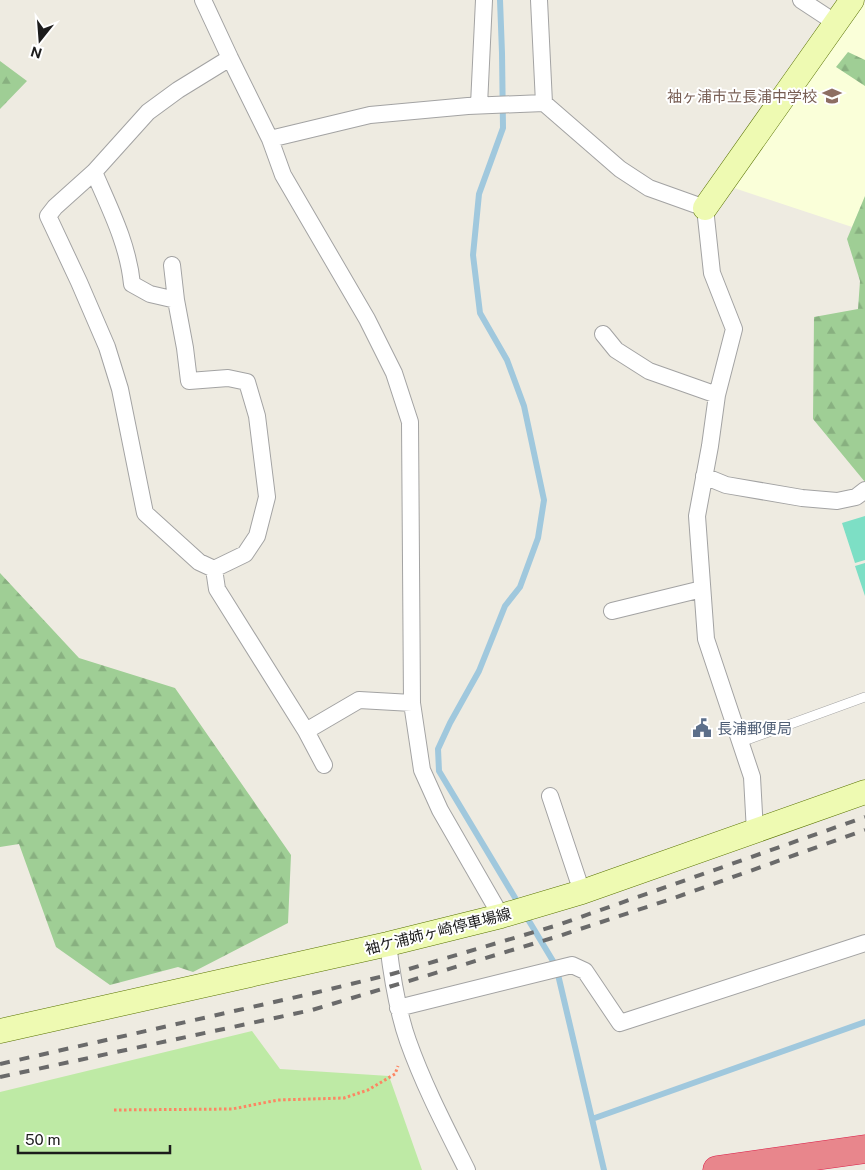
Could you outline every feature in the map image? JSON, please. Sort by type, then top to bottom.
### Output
[{"type":"highway","points":[[717,1170],[865,1149]]},
{"type":"main road","points":[[705,208],[852,0]]},
{"type":"main road","name":"袖ケ浦姉ヶ崎停車場線","points":[[0,1031],[388,944],[501,916],[582,892],[865,792]]},
{"type":"street","points":[[203,0],[270,139],[283,175],[367,319],[394,374],[410,422],[412,703],[422,770],[440,810],[501,916]]},
{"type":"street","points":[[479,105],[484,0]]},
{"type":"street","points":[[539,0],[544,103]]},
{"type":"street","points":[[801,0],[836,23]]},
{"type":"street","points":[[214,569],[199,562],[145,513],[120,388],[107,347],[48,216],[55,207],[94,172],[148,112],[178,90],[230,58]]},
{"type":"street","points":[[270,139],[370,115],[479,105],[544,103],[627,174],[649,188],[705,208],[712,273],[734,329],[717,395],[697,516],[706,639],[752,777],[755,832]]},
{"type":"street","points":[[94,172],[118,225],[130,266],[132,284],[150,294],[176,300]]},
{"type":"street","points":[[172,265],[189,381],[228,378],[247,382],[257,416],[268,497],[257,536],[245,554],[214,569]]},
{"type":"street","points":[[603,334],[616,350],[649,371],[717,395]]},
{"type":"street","points":[[704,476],[726,485],[836,502],[856,497],[865,490]]},
{"type":"street","points":[[214,569],[217,590],[306,731],[324,765]]},
{"type":"street","points":[[612,611],[702,589]]},
{"type":"street","points":[[306,731],[360,700],[412,703]]},
{"type":"street","points":[[550,796],[582,892]]},
{"type":"street","points":[[398,1008],[572,965],[585,971],[620,1023],[865,943]]},
{"type":"street","points":[[388,944],[398,1008],[408,1040],[425,1085],[467,1170]]},
{"type":"lane","points":[[741,742],[865,697]]},
{"type":"path","points":[[114,1110],[232,1109],[278,1100],[344,1098],[368,1090],[395,1074],[408,1040]]},
{"type":"shaded area","name":"袖ヶ浦市立長浦中学校","points":[[865,3],[865,197],[852,227],[734,188]]},
{"type":"green space","points":[[848,52],[865,60],[865,86],[836,67]]},
{"type":"green space","points":[[0,61],[27,81],[0,109]]},
{"type":"green space","points":[[865,196],[865,482],[813,419],[814,317],[858,309],[860,281],[847,239]]},
{"type":"green space","points":[[865,516],[865,560],[855,563],[842,523]]},
{"type":"green space","points":[[865,563],[865,596],[855,566]]},
{"type":"green space","points":[[0,573],[79,658],[175,688],[291,855],[288,923],[193,972],[178,967],[110,985],[56,947],[19,844],[0,847]]},
{"type":"green space","points":[[252,1031],[280,1069],[389,1076],[422,1170],[0,1170],[0,1092]]},
{"type":"waterway","points":[[500,0],[503,128],[479,194],[473,255],[480,313],[507,360],[524,406],[544,500],[538,538],[520,587],[505,606],[479,671],[438,749],[439,771],[556,966],[604,1170]]},
{"type":"waterway","points":[[592,1119],[865,1022]]},
{"type":"railway","points":[[0,1064],[392,974],[558,925],[865,817]]},
{"type":"railway","points":[[0,1077],[312,1010],[559,936],[674,898],[865,830]]},
{"type":"place","name":"袖ヶ浦市立長浦中学校","points":[[832,96]]},
{"type":"place","name":"長浦郵便局","points":[[702,728]]}]
